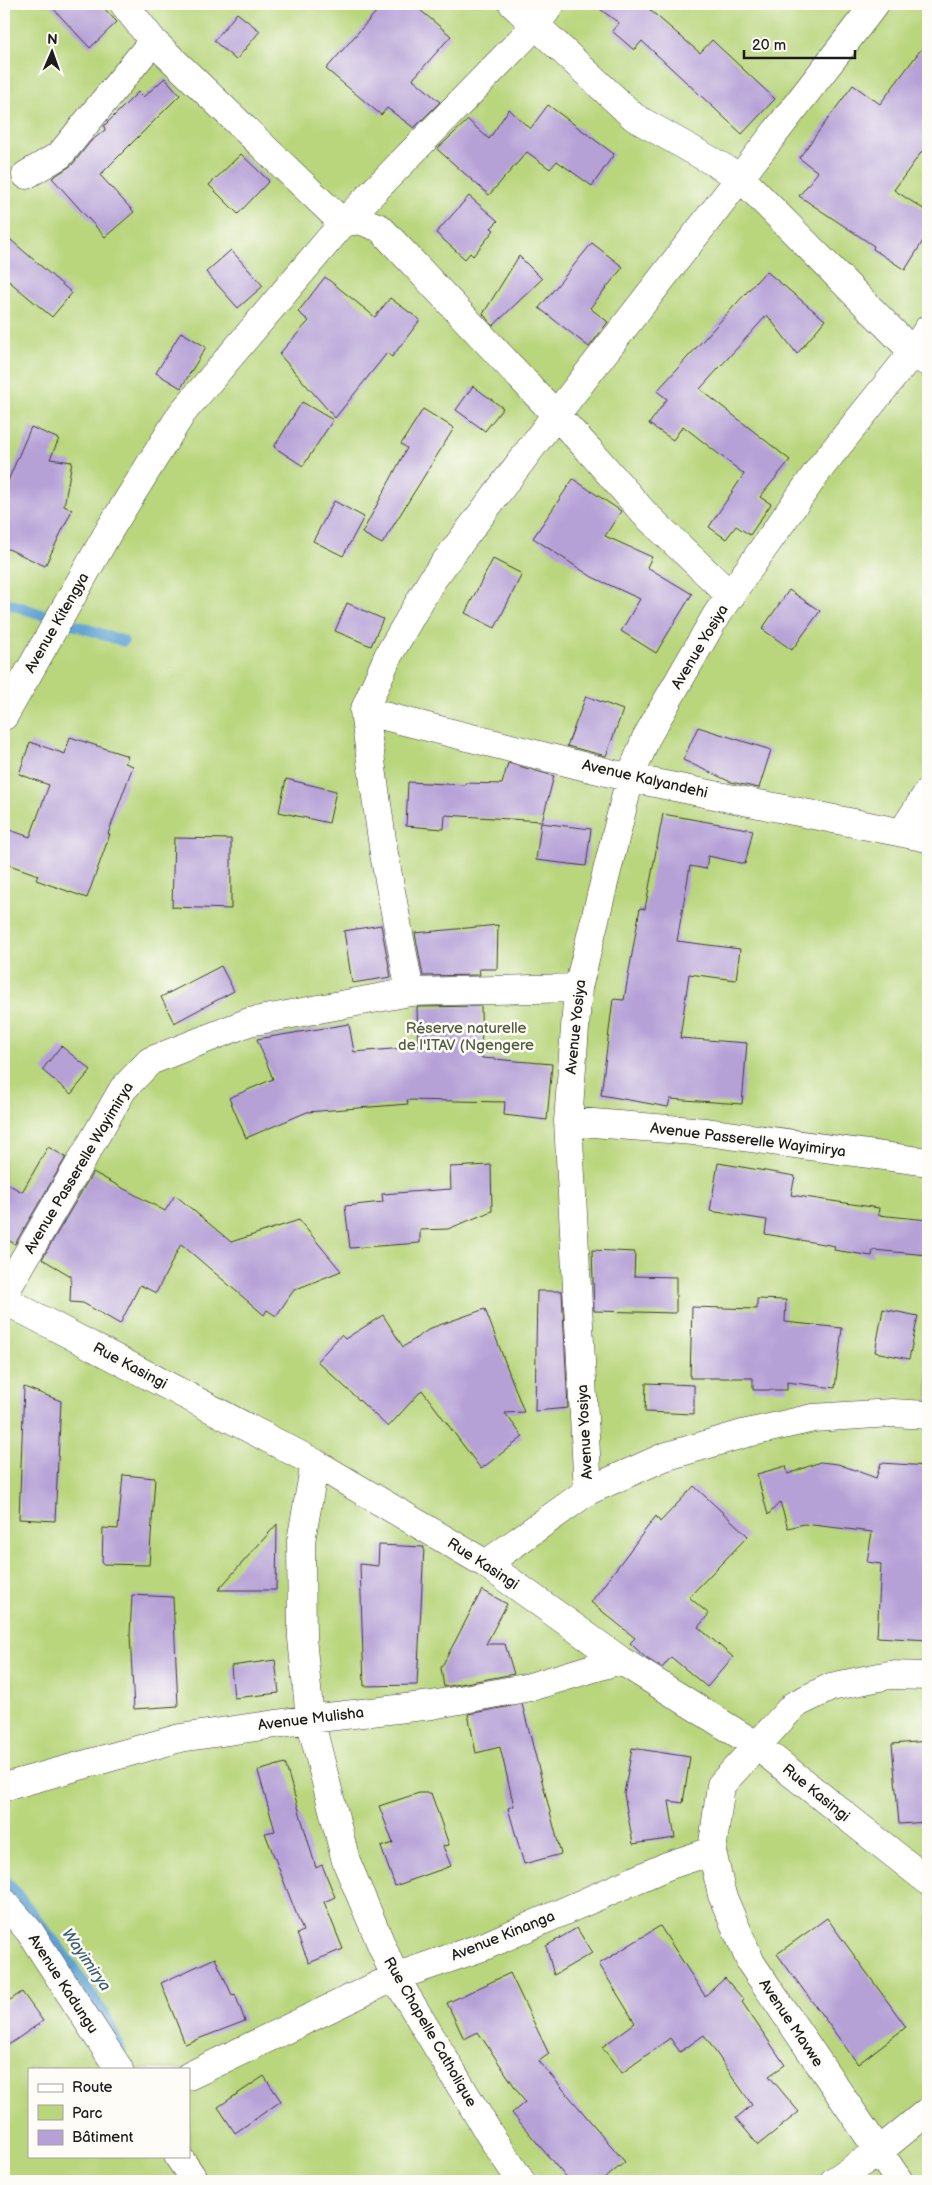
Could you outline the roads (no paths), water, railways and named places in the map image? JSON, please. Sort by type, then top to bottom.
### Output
[{"type":"street","points":[[124,4],[154,41],[343,223],[359,220],[380,228],[589,450],[644,513],[731,596]]},
{"type":"street","points":[[513,4],[544,14],[634,117],[740,177],[921,357]]},
{"type":"street","points":[[410,992],[384,854],[364,711],[388,656],[432,580],[555,416],[875,4]]},
{"type":"street","name":"Avenue Kitengya","points":[[4,716],[110,529],[182,413],[343,223],[544,14]]},
{"type":"street","points":[[26,175],[60,155],[154,41]]},
{"type":"street","name":"Avenue Yosiya","points":[[588,1491],[568,1121],[578,988],[630,778],[646,738],[717,614],[820,468],[921,357],[928,329]]},
{"type":"street","name":"Avenue Kalyandehi","points":[[364,711],[630,778],[916,834]]},
{"type":"street","points":[[916,834],[928,792]]},
{"type":"street","name":"Avenue Passerelle Wayimirya","points":[[4,1294],[123,1089],[150,1061],[249,1022],[410,992],[578,988]]},
{"type":"street","name":"Avenue Passerelle Wayimirya","points":[[568,1121],[706,1132],[928,1162]]},
{"type":"street","name":"Rue Kasingi","points":[[4,1300],[316,1463],[486,1564],[620,1660],[756,1745],[928,1881]]},
{"type":"street","points":[[486,1564],[588,1491],[664,1457],[743,1434],[813,1418],[892,1413],[928,1415]]},
{"type":"street","name":"Rue Chapelle Catholique","points":[[316,1463],[301,1541],[302,1638],[310,1718],[346,1861],[395,1977],[490,2135],[521,2181]]},
{"type":"street","name":"Avenue Mulisha","points":[[4,1788],[180,1738],[310,1718],[432,1705],[530,1687],[620,1660]]},
{"type":"street","points":[[712,1851],[721,1785],[794,1704],[831,1687],[889,1675],[928,1676]]},
{"type":"street","name":"Avenue Kinanga","points":[[190,2076],[395,1977],[485,1946],[667,1866],[712,1851]]},
{"type":"street","name":"Avenue Mavwe","points":[[712,1851],[722,1895],[750,1963],[899,2181]]},
{"type":"street","name":"Avenue Kadungu","points":[[4,1902],[30,1932],[118,2068]]},
{"type":"street","points":[[834,2181],[878,2152],[928,2111]]},
{"type":"street","points":[[179,2158],[195,2181]]},
{"type":"waterway","points":[[4,602],[123,641]]},
{"type":"waterway","name":"Wayimirya","points":[[4,1878],[61,1950],[105,2015],[121,2051]]},
{"type":"park label","name":"Réserve naturelle de l'ITAV (Ngengere","points":[[466,1036]]}]
